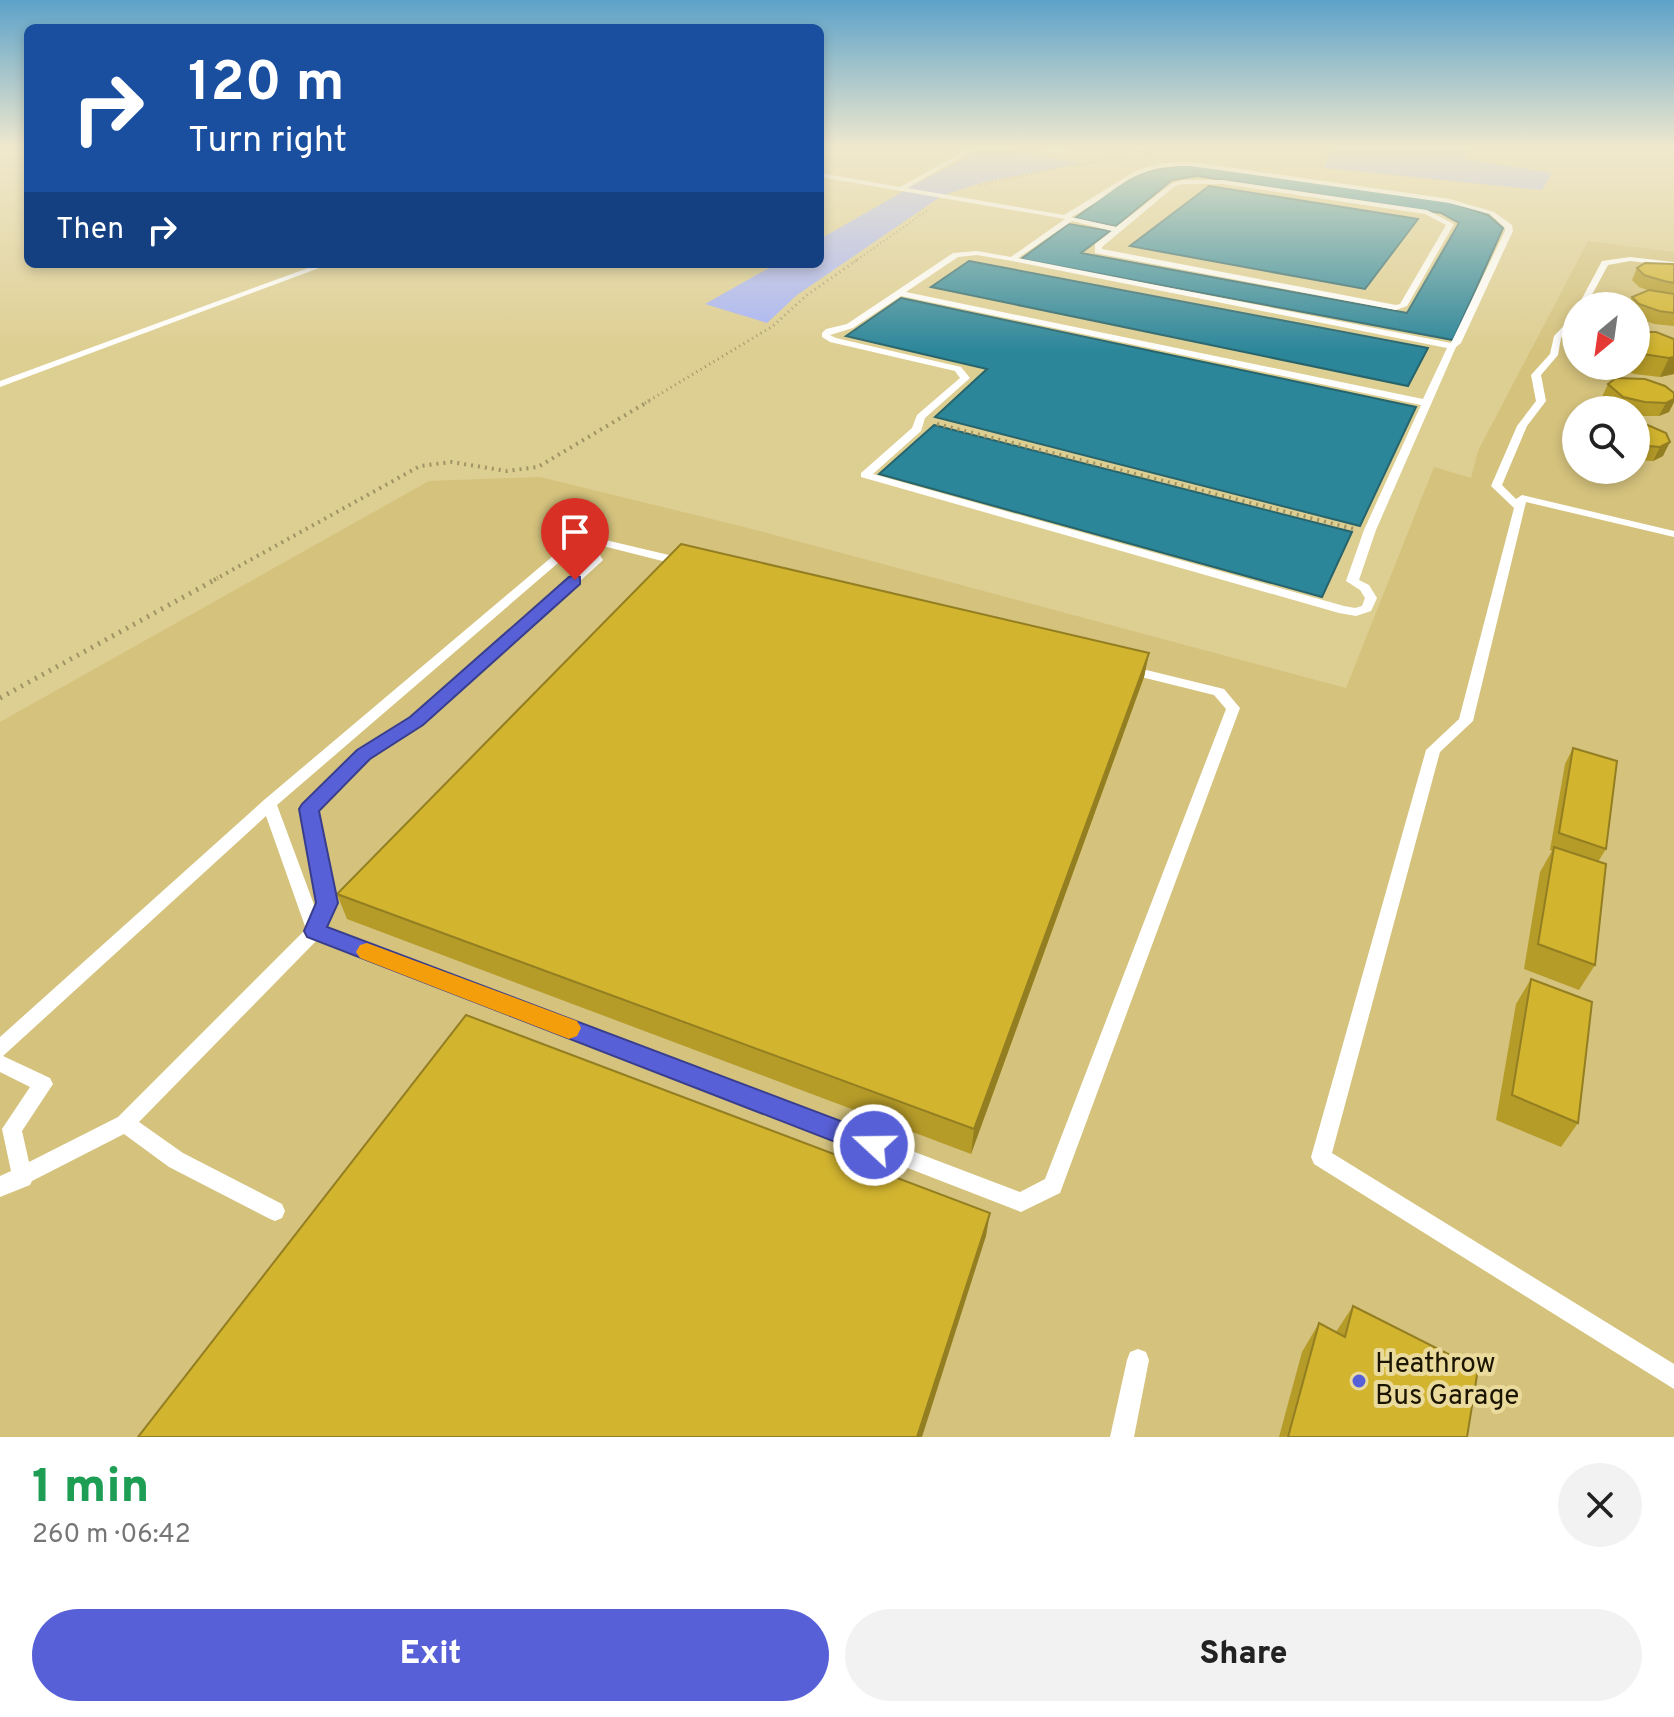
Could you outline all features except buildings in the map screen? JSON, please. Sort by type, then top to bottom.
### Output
[{"type":"lane","points":[[1019,222],[1027,216]]},
{"type":"lane","points":[[1052,216],[1118,230]]},
{"type":"lane","points":[[1012,259],[1071,216]]},
{"type":"lane","points":[[1135,216],[1098,246],[1098,251],[1105,255],[1396,308],[1403,306],[1450,224],[1435,216]]},
{"type":"lane","points":[[1452,346],[977,253],[956,255],[850,326],[829,331],[825,335],[833,340],[958,369],[964,373],[965,378],[920,417],[917,429],[865,475],[1356,612],[1367,608],[1371,598],[1365,588],[1352,581],[1369,533],[1452,346],[1457,343],[1509,231],[1507,223],[1495,216]]},
{"type":"lane","points":[[1589,292],[1605,263],[1630,259],[1674,264]]},
{"type":"lane","points":[[0,384],[315,268]]},
{"type":"lane","points":[[900,293],[1427,403]]},
{"type":"lane","points":[[1520,508],[1496,486],[1522,426],[1541,401],[1536,375],[1554,355],[1557,338],[1562,333]]},
{"type":"lane","points":[[1674,534],[1522,498],[1466,721],[1433,750],[1321,1157],[1674,1377]]},
{"type":"lane","points":[[581,550],[597,541],[704,567]]},
{"type":"lane","points":[[0,1049],[269,804],[570,547],[594,554],[597,560],[417,721],[364,755],[309,809],[327,903],[315,931],[125,1123],[23,1178],[0,1187]]},
{"type":"lane","points":[[269,804],[315,931],[1021,1202],[1053,1186],[1233,708],[1219,692],[1113,666]]},
{"type":"lane","points":[[0,1063],[43,1084],[12,1129],[23,1178]]},
{"type":"lane","points":[[125,1123],[176,1160],[275,1211]]},
{"type":"lane","points":[[1122,1437],[1138,1360]]},
{"type":"path","points":[[0,698],[420,466],[451,462],[507,471],[538,467],[773,326],[807,295],[919,216]]},
{"type":"path","points":[[920,420],[1369,533]]},
{"type":"shaded area","points":[[860,216],[912,216],[797,295],[767,323],[705,304],[769,268],[824,268],[824,237]]},
{"type":"shaded area","points":[[1078,216],[1128,216],[1116,226],[1075,218]]},
{"type":"shaded area","points":[[1169,216],[1399,216],[1418,219],[1365,289],[1130,246]]},
{"type":"shaded area","points":[[1447,216],[1489,216],[1503,228],[1453,340],[1021,259],[1069,224],[1110,231],[1081,253],[1407,313],[1459,223]]},
{"type":"shaded area","points":[[1588,241],[1674,252],[1674,1437],[0,1437],[0,722],[429,481],[540,477],[748,528],[1346,688],[1434,467],[1471,478],[1478,451]]},
{"type":"shaded area","points":[[969,261],[1428,348],[1408,386],[931,287]]},
{"type":"shaded area","points":[[901,298],[1416,407],[1360,526],[935,417],[987,369],[846,336]]},
{"type":"shaded area","points":[[934,425],[1352,532],[1322,597],[879,474]]},
{"type":"slow traffic","points":[[367,952],[569,1028]]},
{"type":"place","name":"Heathrow Bus Garage","points":[[1359,1381]]},
{"type":"route","points":[[575,580],[417,721],[364,755],[309,809],[327,903],[315,931],[874,1145]]}]
